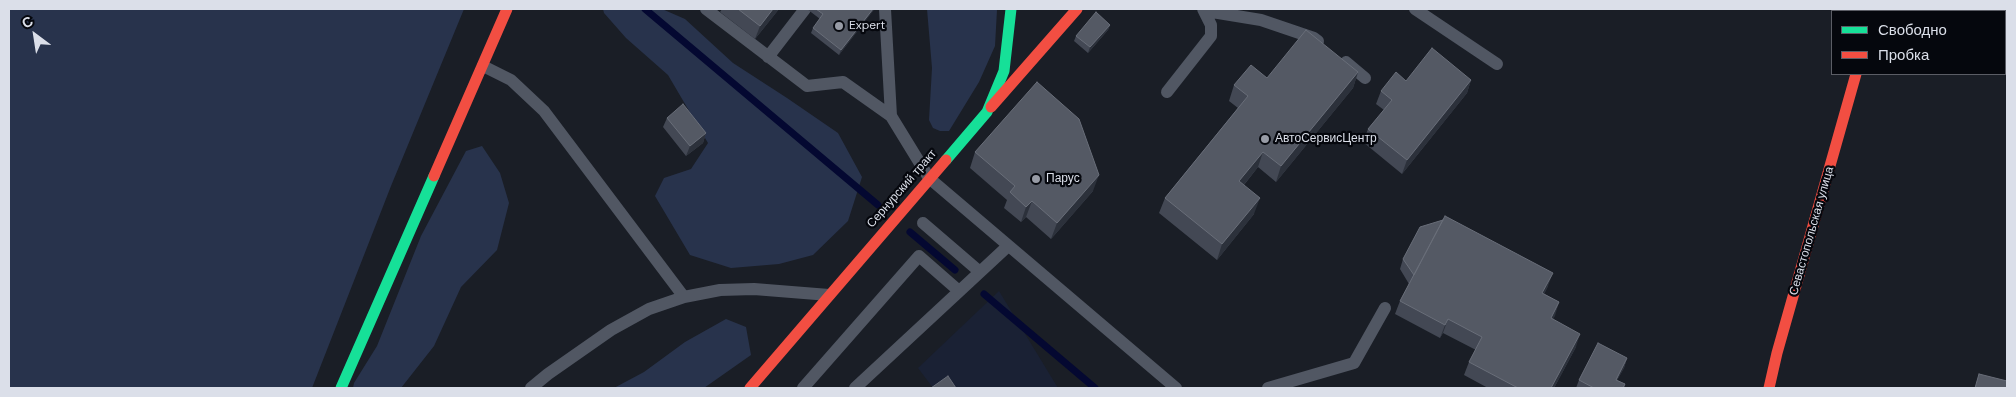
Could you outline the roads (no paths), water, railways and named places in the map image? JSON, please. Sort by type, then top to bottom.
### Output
[{"type":"main road","points":[[341,388],[507,9]]},
{"type":"main road","points":[[987,112],[1004,70],[1011,9]]},
{"type":"main road","name":"Сернурский тракт","points":[[750,388],[929,178],[1077,9]]},
{"type":"main road","name":"Севастопольская улица","points":[[1769,388],[1777,353],[1856,75]]},
{"type":"lane","points":[[706,9],[808,86],[843,82],[892,116],[929,178],[1176,388]]},
{"type":"lane","points":[[768,57],[805,9]]},
{"type":"lane","points":[[885,9],[892,116]]},
{"type":"lane","points":[[1415,9],[1497,64]]},
{"type":"lane","points":[[1204,10],[1261,20],[1314,38],[1366,78]]},
{"type":"lane","points":[[1167,92],[1211,36],[1211,24],[1204,10]]},
{"type":"lane","points":[[483,66],[512,80],[544,111],[684,297]]},
{"type":"lane","points":[[923,223],[980,272]]},
{"type":"lane","points":[[855,388],[1008,246]]},
{"type":"lane","points":[[803,388],[919,256],[959,291]]},
{"type":"lane","points":[[531,388],[611,330],[649,309],[684,297],[720,290],[754,289],[830,295]]},
{"type":"lane","points":[[1268,388],[1354,363],[1385,308]]},
{"type":"waterway","points":[[645,9],[878,205]]},
{"type":"waterway","points":[[910,232],[955,270]]},
{"type":"waterway","points":[[984,294],[1095,388]]},
{"type":"place","name":"Expert","points":[[839,26]]},
{"type":"place","name":"АвтоСервисЦентр","points":[[1265,139]]},
{"type":"place","name":"Парус","points":[[1036,179]]}]
